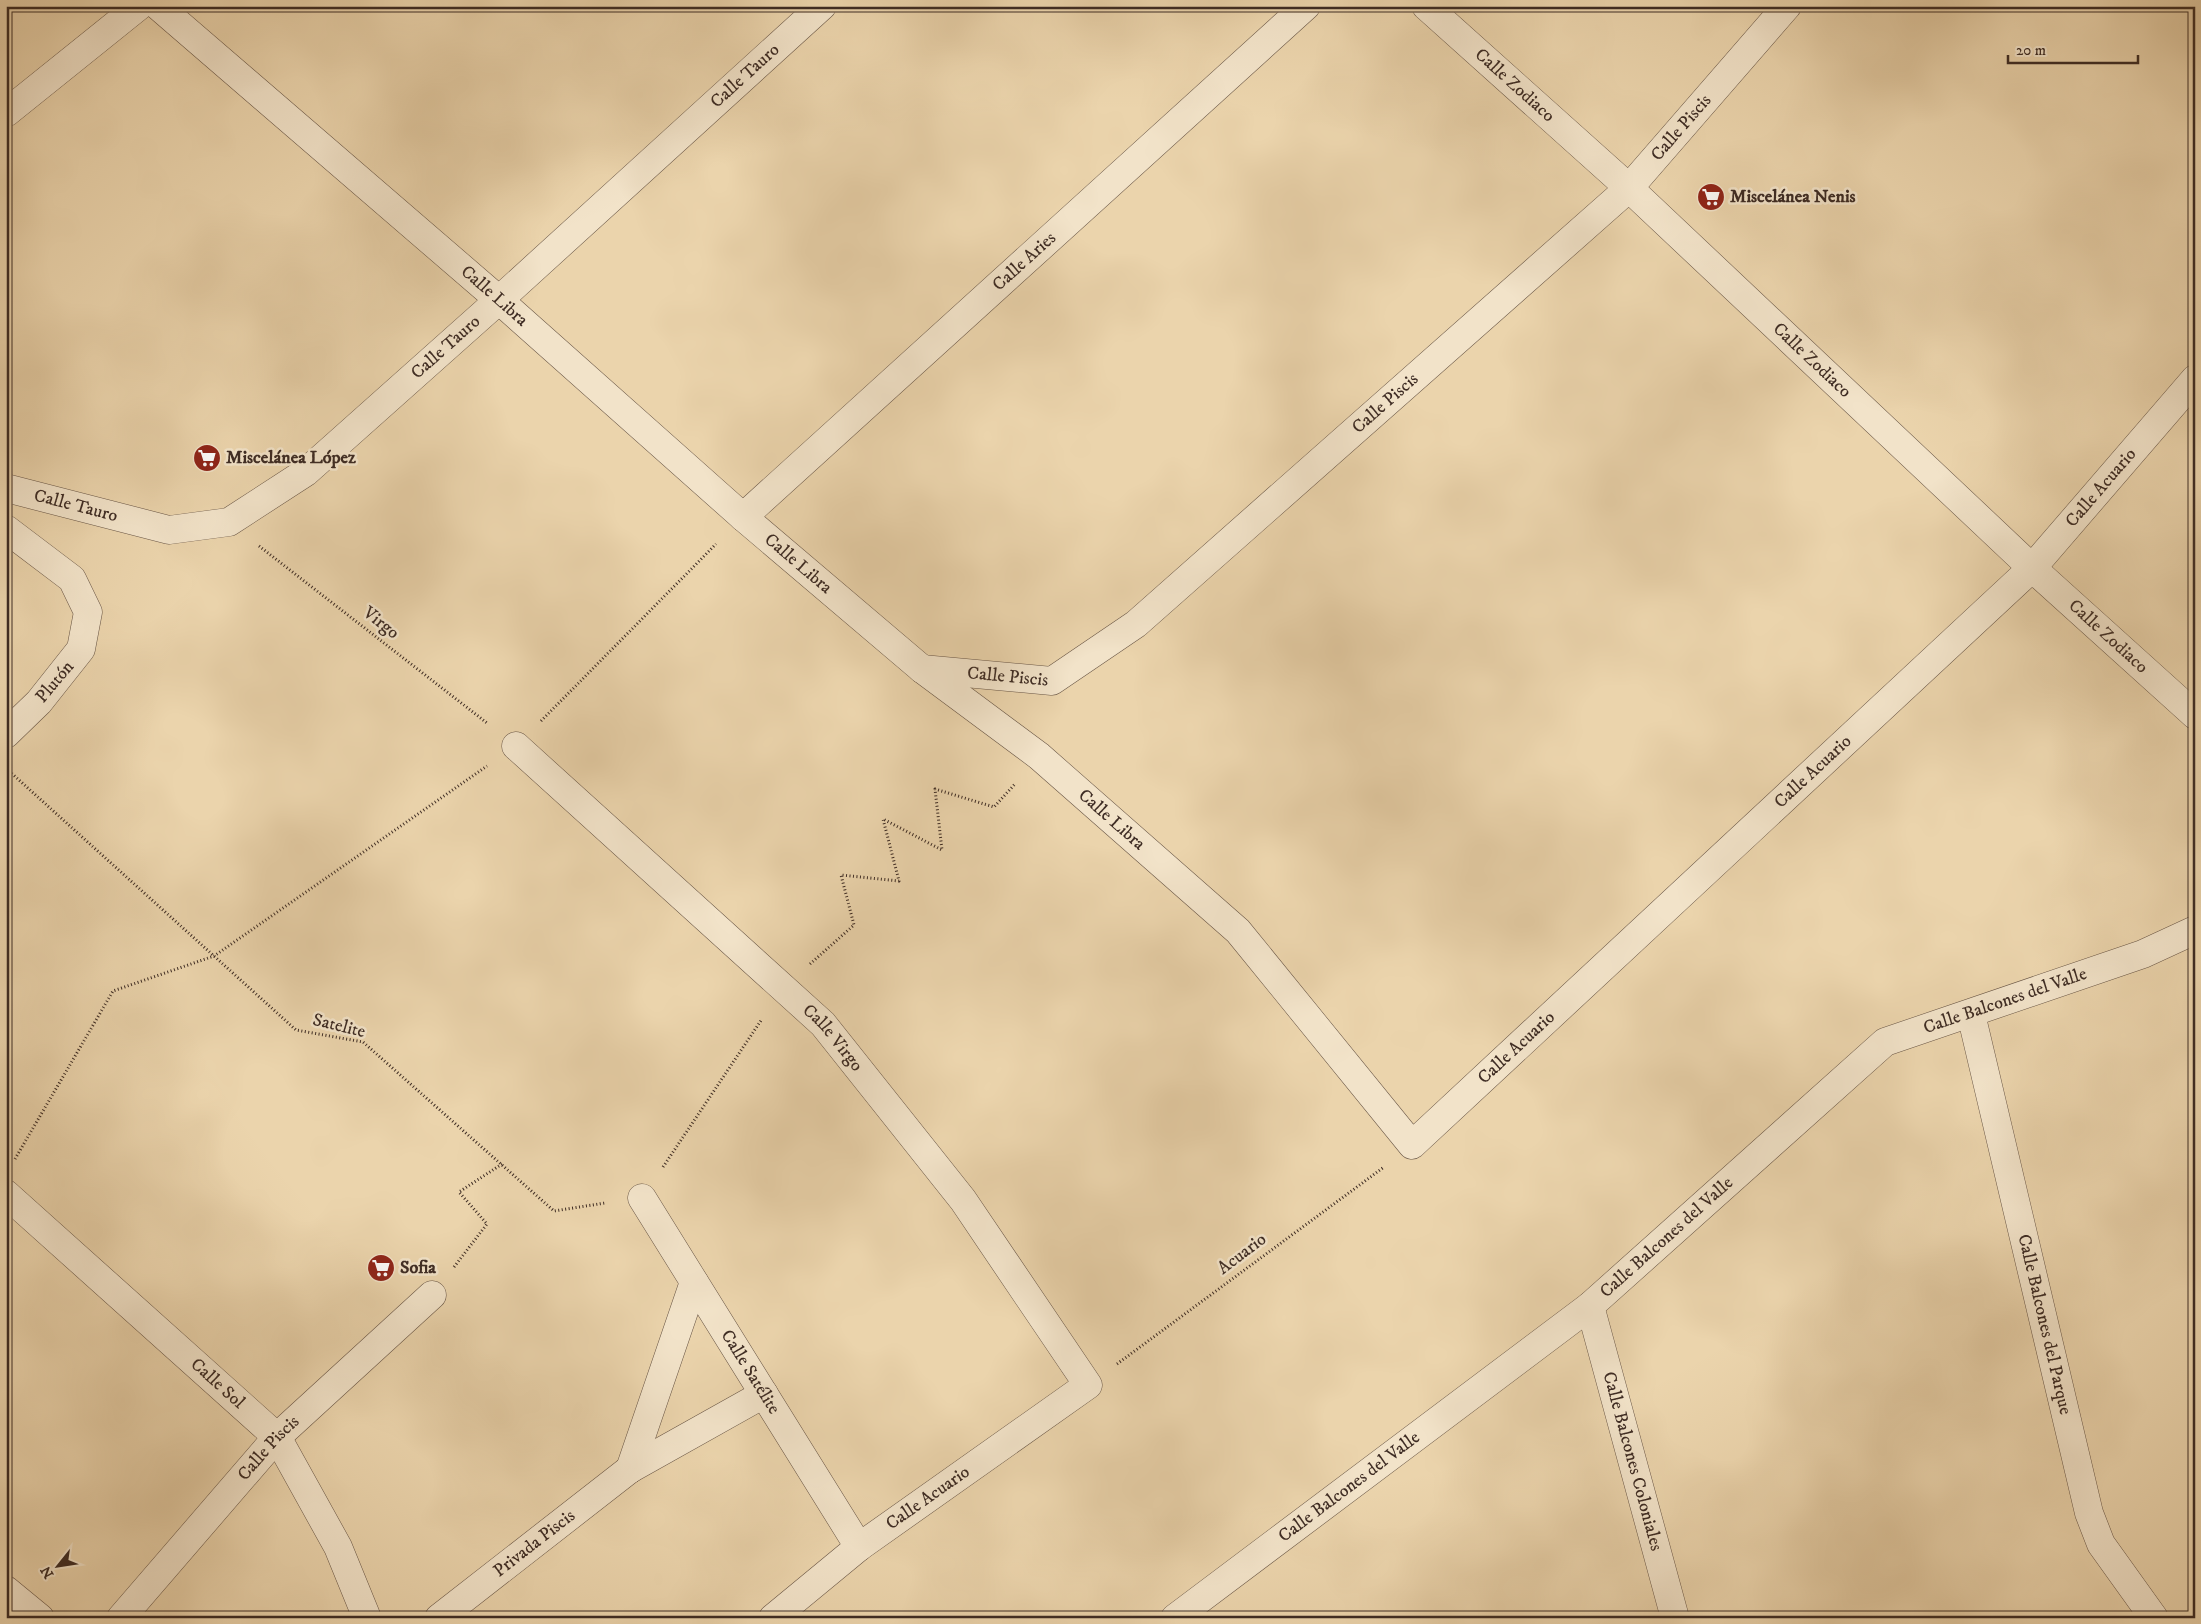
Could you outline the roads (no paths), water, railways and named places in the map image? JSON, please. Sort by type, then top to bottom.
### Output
[{"type":"street","points":[[6,113],[139,6]]},
{"type":"street","name":"Calle Libra","points":[[158,6],[498,300],[743,517],[922,669],[1039,756],[1238,931],[1412,1145]]},
{"type":"street","name":"Calle Tauro","points":[[6,488],[169,530],[229,522],[306,472],[822,6]]},
{"type":"street","name":"Calle Aries","points":[[743,517],[1306,6]]},
{"type":"street","name":"Calle Zodiaco","points":[[1426,6],[1629,188],[2032,568],[2195,715]]},
{"type":"street","name":"Calle Piscis","points":[[922,669],[1052,682],[1129,630],[1629,188],[1787,6]]},
{"type":"street","name":"Calle Acuario","points":[[1412,1145],[2032,568],[2195,379]]},
{"type":"street","name":"Plutón","points":[[6,529],[72,579],[88,612],[81,649],[39,702],[6,734]]},
{"type":"street","name":"Calle Virgo","points":[[516,746],[823,1024],[963,1200],[1088,1386]]},
{"type":"street","name":"Calle Balcones del Valle","points":[[1175,1618],[1590,1306],[1885,1042],[1921,1028],[1971,1014],[2143,954],[2195,930]]},
{"type":"street","name":"Calle Balcones del Parque","points":[[1971,1014],[2089,1513],[2100,1544],[2154,1618]]},
{"type":"street","name":"Calle Sol","points":[[6,1194],[277,1437],[338,1547],[366,1618]]},
{"type":"street","name":"Calle Satélite","points":[[642,1198],[859,1547]]},
{"type":"street","points":[[630,1468],[694,1282]]},
{"type":"street","name":"Calle Piscis","points":[[121,1618],[277,1437],[432,1295]]},
{"type":"street","name":"Calle Balcones Coloniales","points":[[1590,1306],[1675,1618]]},
{"type":"street","name":"Calle Acuario","points":[[773,1618],[859,1547],[1088,1386]]},
{"type":"street","name":"Privada Piscis","points":[[440,1618],[630,1468],[764,1394]]},
{"type":"street","points":[[6,1590],[40,1618]]},
{"type":"place","name":"Miscelánea Nenis","points":[[1711,197]]},
{"type":"place","name":"Miscelánea López","points":[[207,458]]},
{"type":"place","name":"Sofia","points":[[381,1268]]}]
